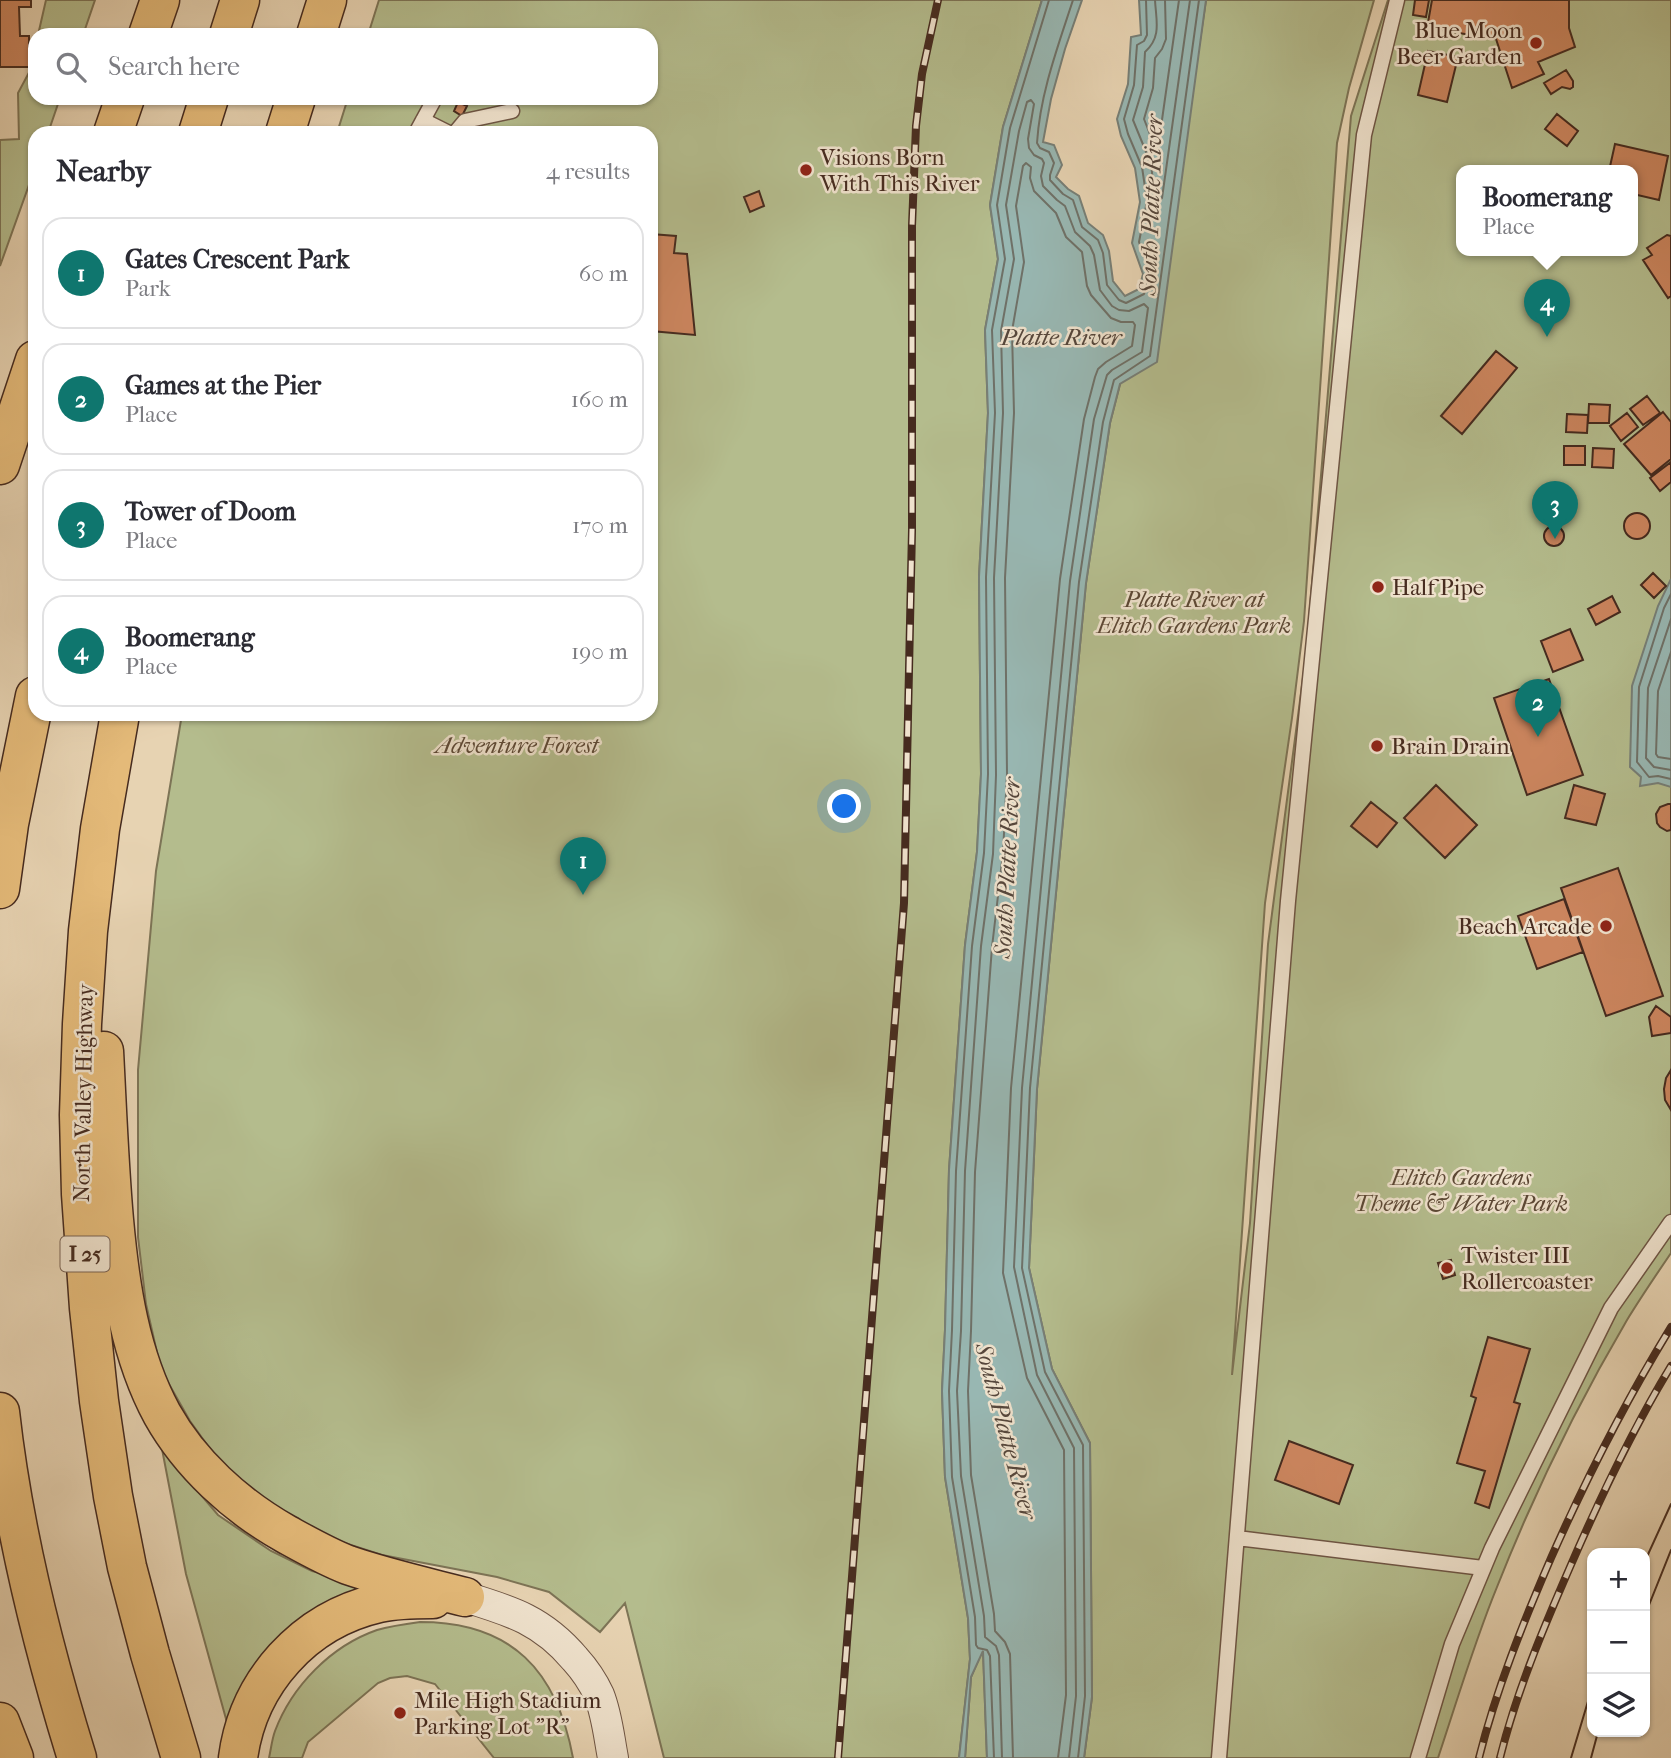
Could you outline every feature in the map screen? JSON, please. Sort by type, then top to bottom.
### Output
[{"type":"highway","points":[[150,28],[160,0]]},
{"type":"highway","points":[[231,28],[240,0]]},
{"type":"highway","points":[[318,28],[327,0]]},
{"type":"highway","points":[[115,126],[123,105]]},
{"type":"highway","points":[[200,126],[207,105]]},
{"type":"highway","points":[[287,126],[294,105]]},
{"type":"highway","points":[[0,464],[28,381]]},
{"type":"highway","points":[[0,889],[9,824],[30,721]]},
{"type":"highway","points":[[117,727],[107,812],[102,895],[102,1018],[117,1251],[133,1340],[146,1378],[163,1414],[190,1454],[237,1502],[268,1524],[346,1564],[465,1597]]},
{"type":"highway","name":"North Valley Highway","points":[[117,727],[100,829],[88,931],[79,1115],[80,1194],[99,1401],[113,1496],[127,1567],[181,1758]]},
{"type":"highway","points":[[0,1412],[32,1594],[51,1675],[77,1758]]},
{"type":"highway","points":[[238,1758],[248,1716],[265,1683],[286,1656],[306,1637],[353,1611],[380,1603],[465,1597]]},
{"type":"highway","points":[[0,1721],[14,1758]]},
{"type":"street","points":[[465,1597],[504,1609],[534,1623],[561,1643],[583,1668],[598,1694],[613,1758]]},
{"type":"lane","points":[[1219,1758],[1288,901],[1364,135],[1397,0]]},
{"type":"lane","points":[[421,126],[431,105]]},
{"type":"lane","points":[[461,126],[465,121],[512,111]]},
{"type":"lane","points":[[1418,1758],[1452,1644],[1496,1539],[1611,1308],[1671,1222]]},
{"type":"lane","points":[[1237,1538],[1483,1568]]},
{"type":"green space","points":[[46,0],[95,0],[85,28],[40,28]]},
{"type":"green space","name":"Adventure Forest","points":[[379,0],[1042,0],[1003,127],[990,205],[998,259],[985,330],[988,413],[979,577],[981,774],[977,852],[965,945],[949,1170],[942,1391],[945,1477],[968,1618],[970,1659],[959,1758],[664,1758],[625,1603],[600,1632],[549,1592],[497,1577],[382,1555],[323,1536],[253,1493],[218,1460],[190,1421],[161,1370],[146,1304],[138,1237],[138,1070],[156,871],[181,721],[658,721],[658,126],[339,126],[346,105],[658,105],[658,28],[370,28]]},
{"type":"green space","name":"Elitch Gardens Theme & Water Park","points":[[1206,0],[1374,0],[1349,88],[1337,143],[1304,621],[1265,903],[1232,1375],[1250,1223],[1268,944],[1306,655],[1351,116],[1388,0],[1671,0],[1671,1253],[1632,1311],[1609,1352],[1541,1485],[1489,1608],[1438,1758],[1084,1758],[1092,1697],[1090,1443],[1052,1369],[1029,1268],[1037,1089],[1086,583],[1110,423],[1188,121]]},
{"type":"green space","points":[[28,74],[28,105],[58,105],[50,126],[28,126],[28,188],[0,266],[0,140],[19,139],[18,93]]},
{"type":"green space","points":[[162,1449],[218,1515],[271,1551],[312,1571],[351,1581],[403,1588],[350,1600],[231,1737],[186,1574]]},
{"type":"green space","points":[[420,1622],[452,1624],[480,1631],[505,1642],[525,1657],[542,1677],[555,1700],[566,1727],[573,1758],[494,1758],[435,1684],[407,1676],[378,1683],[308,1742],[302,1758],[269,1758],[282,1714],[303,1683],[329,1657],[360,1637],[377,1630]]},
{"type":"green space","points":[[983,1649],[987,1758],[965,1758],[971,1677]]},
{"type":"water","name":"Platte River","points":[[1042,0],[1082,0],[1051,99],[1043,142],[1054,145],[1062,165],[1056,177],[1079,196],[1088,223],[1103,235],[1109,251],[1113,281],[1125,296],[1139,289],[1143,274],[1132,243],[1140,202],[1135,168],[1121,136],[1117,119],[1128,84],[1131,37],[1141,35],[1139,0],[1206,0],[1157,362],[1120,384],[1110,423],[1086,583],[1037,1089],[1029,1268],[1052,1369],[1090,1443],[1092,1697],[1084,1758],[987,1758],[983,1651],[971,1677],[965,1758],[959,1758],[970,1659],[968,1618],[945,1477],[942,1391],[949,1170],[965,945],[977,852],[981,774],[979,577],[988,413],[985,330],[998,259],[990,205],[1003,127]]},
{"type":"water","points":[[1671,579],[1671,787],[1658,783],[1640,786],[1641,777],[1630,767],[1632,686],[1658,606]]},
{"type":"building","points":[[0,0],[31,0],[31,7],[19,7],[20,36],[28,36],[28,67],[0,67]]},
{"type":"building","points":[[1415,0],[1429,0],[1426,17],[1413,15]]},
{"type":"building","name":"Blue Moon Beer Garden","points":[[1432,0],[1569,0],[1569,28],[1575,47],[1538,62],[1544,74],[1512,88],[1496,39],[1427,28]]},
{"type":"building","points":[[1428,51],[1458,57],[1447,102],[1418,95]]},
{"type":"building","points":[[1566,70],[1573,81],[1573,87],[1562,87],[1551,94],[1544,83]]},
{"type":"building","points":[[457,105],[467,106],[462,116],[454,111]]},
{"type":"building","points":[[1557,114],[1578,131],[1567,146],[1545,129]]},
{"type":"building","points":[[1615,144],[1668,156],[1659,200],[1638,195],[1638,165],[1610,165]]},
{"type":"building","points":[[759,191],[764,206],[750,212],[744,197]]},
{"type":"building","points":[[658,235],[676,236],[674,253],[687,254],[695,335],[658,332]]},
{"type":"building","points":[[1667,235],[1671,236],[1671,296],[1668,298],[1643,260],[1652,255],[1647,248]]},
{"type":"building","points":[[1496,351],[1517,368],[1462,434],[1441,416]]},
{"type":"building","points":[[1647,396],[1660,413],[1643,425],[1630,409]]},
{"type":"building","points":[[1589,404],[1610,405],[1609,423],[1588,423]]},
{"type":"building","points":[[1663,412],[1671,422],[1671,459],[1651,475],[1624,444]]},
{"type":"building","points":[[1627,413],[1638,427],[1621,441],[1610,426]]},
{"type":"building","points":[[1567,414],[1588,415],[1587,433],[1566,432]]},
{"type":"building","points":[[1564,446],[1585,446],[1585,465],[1564,465]]},
{"type":"building","points":[[1593,448],[1614,449],[1613,468],[1592,467]]},
{"type":"building","points":[[1671,462],[1671,482],[1660,491],[1650,478]]},
{"type":"building","points":[[1637,513],[1646,517],[1650,526],[1646,535],[1637,539],[1628,535],[1624,526],[1628,517]]},
{"type":"building","points":[[1550,526],[1558,526],[1564,536],[1558,546],[1550,546],[1544,540],[1544,532]]},
{"type":"building","points":[[1653,573],[1666,586],[1654,598],[1641,585]]},
{"type":"building","points":[[1612,596],[1620,612],[1596,625],[1588,609]]},
{"type":"building","points":[[1570,629],[1583,660],[1553,672],[1541,641]]},
{"type":"building","points":[[1549,679],[1583,775],[1527,795],[1494,698]]},
{"type":"building","points":[[1436,785],[1477,825],[1445,858],[1404,818]]},
{"type":"building","points":[[1574,785],[1605,794],[1596,825],[1565,818]]},
{"type":"building","points":[[1371,802],[1397,823],[1377,847],[1351,826]]},
{"type":"building","points":[[1671,804],[1671,830],[1667,831],[1657,823],[1656,814],[1660,807]]},
{"type":"building","name":"Beach Arcade","points":[[1618,868],[1663,996],[1606,1016],[1561,888]]},
{"type":"building","points":[[1564,899],[1583,952],[1537,969],[1518,916]]},
{"type":"building","points":[[1656,1006],[1671,1017],[1671,1033],[1652,1036],[1649,1017]]},
{"type":"building","points":[[1671,1070],[1671,1110],[1665,1100],[1664,1089]]},
{"type":"building","points":[[1451,1260],[1455,1275],[1443,1279],[1438,1263]]},
{"type":"building","points":[[1488,1337],[1530,1349],[1514,1402],[1520,1404],[1489,1508],[1475,1503],[1485,1471],[1457,1463],[1476,1398],[1471,1396]]},
{"type":"building","points":[[1289,1441],[1353,1465],[1339,1504],[1275,1480]]},
{"type":"tram line","points":[[1650,1550],[1671,1504]]},
{"type":"tram line","points":[[1647,1611],[1671,1550]]},
{"type":"tram line","points":[[1571,1758],[1587,1705]]},
{"type":"tram line","points":[[1591,1758],[1597,1737]]},
{"type":"railway","points":[[838,1758],[904,903],[912,530],[912,226],[916,126],[922,74],[938,0]]},
{"type":"railway","points":[[1479,1758],[1493,1707],[1551,1558],[1607,1441],[1671,1327]]},
{"type":"railway","points":[[1500,1758],[1522,1685],[1570,1567],[1617,1465],[1671,1366]]},
{"type":"place","name":"Blue Moon Beer Garden","points":[[1536,43]]},
{"type":"place","name":"Visions Born With This River","points":[[806,170]]},
{"type":"place","name":"Boomerang","points":[[1547,337]]},
{"type":"place","name":"Tower of Doom","points":[[1555,539]]},
{"type":"place","name":"Half Pipe","points":[[1378,587]]},
{"type":"place","name":"Games at the Pier","points":[[1538,737]]},
{"type":"place","name":"Brain Drain","points":[[1377,746]]},
{"type":"place","name":"Gates Crescent Park","points":[[583,895]]},
{"type":"place","name":"Beach Arcade","points":[[1606,926]]},
{"type":"place","name":"Twister III Rollercoaster","points":[[1447,1268]]},
{"type":"place","name":"Mile High Stadium Parking Lot \"R\"","points":[[400,1713]]},
{"type":"water label","name":"South Platte River","points":[[1151,205]]},
{"type":"water label","name":"South Platte River","points":[[1007,868]]},
{"type":"water label","name":"South Platte River","points":[[1006,1431]]},
{"type":"park label","name":"Platte River at Elitch Gardens Park","points":[[1194,612]]}]
